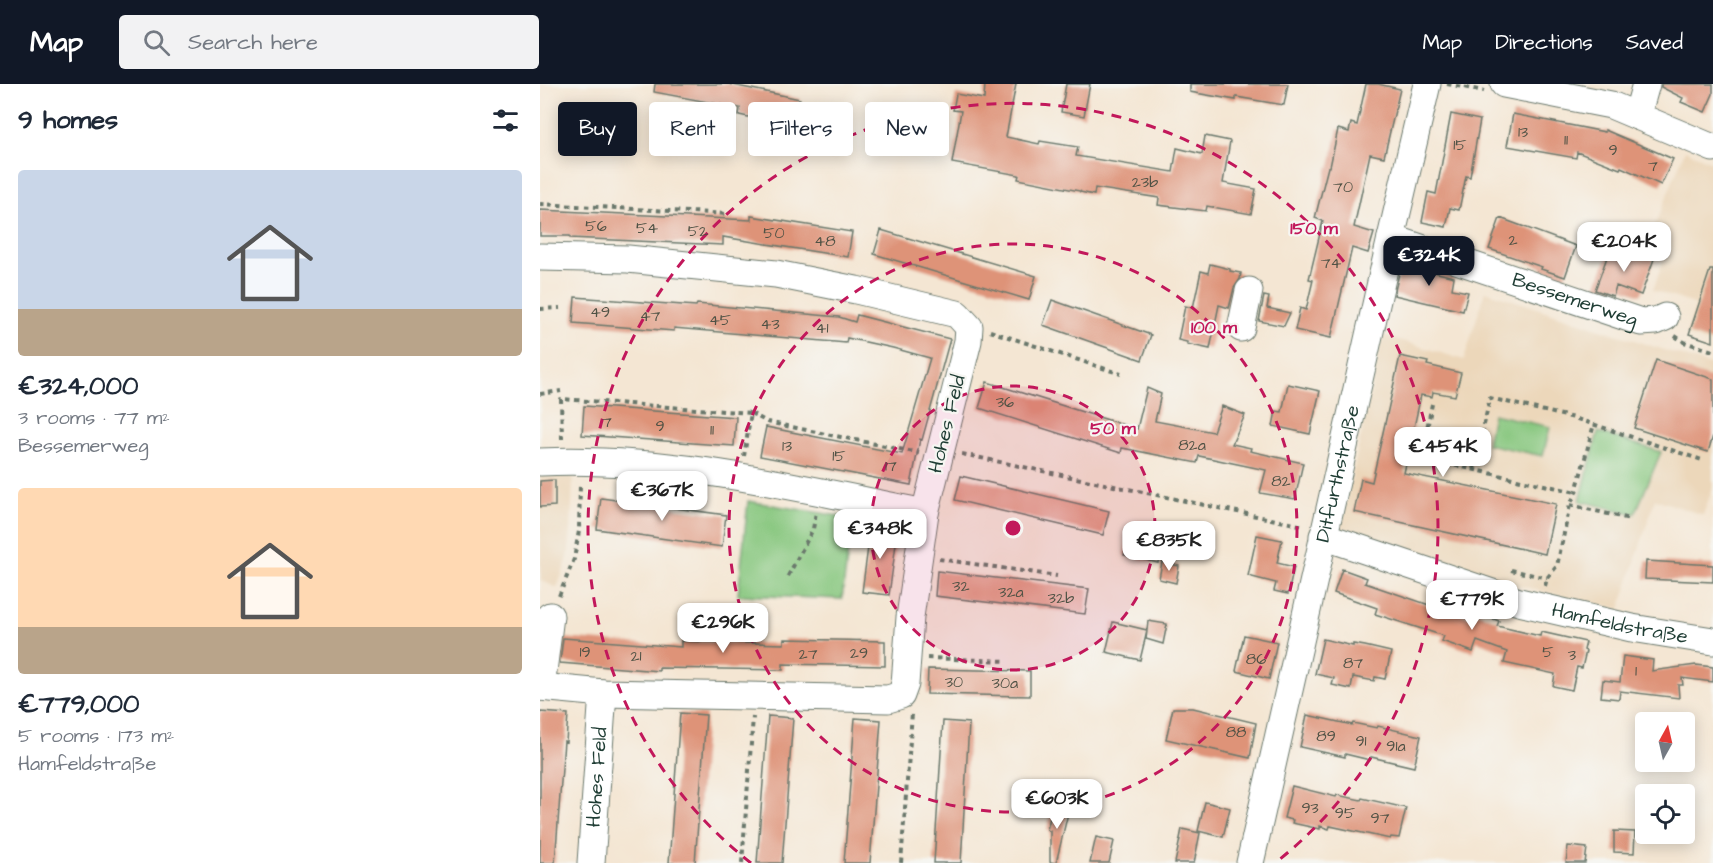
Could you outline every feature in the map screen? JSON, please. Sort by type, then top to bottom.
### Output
[{"type":"street","name":"Ditfurthstraße","points":[[1250,863],[1427,84]]},
{"type":"street","points":[[1504,84],[1611,105],[1713,148]]},
{"type":"street","points":[[1637,116],[1646,84]]},
{"type":"street","name":"Bessemerweg","points":[[1391,238],[1641,322],[1656,321],[1665,317]]},
{"type":"street","points":[[540,257],[628,259],[776,274],[957,314],[969,327]]},
{"type":"street","points":[[1241,328],[1249,291]]},
{"type":"street","name":"Hohes Feld","points":[[901,695],[905,684],[910,617],[925,513],[968,341],[969,327]]},
{"type":"street","points":[[551,462],[655,465],[740,477],[925,513]]},
{"type":"street","name":"Hamfeldstraße","points":[[1323,536],[1503,597],[1632,628],[1713,640]]},
{"type":"street","points":[[550,616],[540,687],[603,693],[888,699],[901,695]]},
{"type":"street","name":"Hohes Feld","points":[[591,863],[603,693]]},
{"type":"path","points":[[540,204],[728,214]]},
{"type":"path","points":[[540,309],[560,308]]},
{"type":"path","name":"Bessemerweg","points":[[1665,317],[1677,338],[1713,351]]},
{"type":"path","points":[[969,327],[982,329],[1121,374]]},
{"type":"path","points":[[540,394],[561,391]]},
{"type":"path","points":[[1474,470],[1490,398],[1574,418],[1702,460]]},
{"type":"path","points":[[551,462],[561,399],[751,413],[767,422],[940,453],[1306,527],[1323,536]]},
{"type":"path","points":[[1432,404],[1421,458],[1576,492]]},
{"type":"path","points":[[740,477],[751,413]]},
{"type":"path","points":[[1541,606],[1547,578],[1557,566],[1570,505],[1576,492],[1594,424]]},
{"type":"path","points":[[550,616],[574,559],[579,531],[580,484]]},
{"type":"path","points":[[788,576],[813,529],[819,492]]},
{"type":"path","points":[[1570,505],[1630,519]]},
{"type":"path","points":[[918,556],[1057,576]]},
{"type":"path","points":[[1511,570],[1547,578]]},
{"type":"path","points":[[907,658],[1007,661]]},
{"type":"path","points":[[901,695],[912,711],[901,863]]},
{"type":"path","points":[[742,863],[755,696]]},
{"type":"shaded area","points":[[1685,150],[1713,163],[1713,344],[1686,335],[1696,305],[1653,290],[1663,261],[1645,252]]},
{"type":"shaded area","points":[[1485,291],[1713,366],[1713,487],[1703,515],[1655,499],[1620,609],[1508,583],[1341,527],[1383,335],[1464,360]]},
{"type":"shaded area","points":[[540,476],[573,477],[568,558],[557,588],[540,580]]},
{"type":"green space","points":[[1493,414],[1550,427],[1543,456],[1487,444]]},
{"type":"green space","points":[[1598,432],[1661,452],[1635,514],[1580,501]]},
{"type":"green space","points":[[748,501],[852,518],[842,599],[738,595]]},
{"type":"building","points":[[655,84],[728,84],[800,99],[799,102],[748,102],[748,117],[739,115],[740,108],[736,107],[736,102],[708,102],[654,92]]},
{"type":"building","points":[[985,84],[1016,84],[1006,137],[1039,144],[1040,141],[1078,147],[1076,156],[1173,172],[1177,148],[1202,154],[1205,136],[1230,141],[1223,183],[1256,189],[1251,214],[1207,206],[1206,211],[1158,205],[1159,198],[1095,188],[1094,195],[1018,179],[1019,175],[952,163],[961,111],[953,110],[956,94],[984,99]]},
{"type":"building","points":[[1066,84],[1090,84],[1084,116],[1061,112]]},
{"type":"building","points":[[1190,84],[1288,84],[1284,105],[1190,92]]},
{"type":"building","points":[[1366,84],[1400,89],[1384,157],[1370,154],[1354,227],[1374,233],[1368,253],[1352,248],[1331,338],[1295,330],[1300,308],[1306,310],[1313,280],[1309,279],[1323,221],[1315,218],[1338,129],[1349,132],[1351,123],[1357,125]]},
{"type":"building","points":[[1661,84],[1713,84],[1713,94],[1705,112],[1681,102],[1683,98],[1661,87]]},
{"type":"building","points":[[1451,114],[1480,120],[1470,177],[1466,176],[1459,210],[1450,208],[1446,227],[1422,222],[1428,192],[1436,194]]},
{"type":"building","points":[[1513,114],[1605,132],[1605,130],[1673,159],[1661,185],[1621,167],[1620,169],[1577,152],[1576,158],[1507,146]]},
{"type":"building","points":[[540,210],[751,220],[751,216],[852,232],[848,257],[723,237],[723,245],[540,236]]},
{"type":"building","points":[[1500,218],[1576,246],[1565,277],[1489,249]]},
{"type":"building","points":[[881,230],[1036,276],[1029,300],[874,254]]},
{"type":"building","points":[[1610,249],[1632,257],[1634,252],[1654,259],[1641,295],[1616,286],[1613,296],[1595,290]]},
{"type":"building","points":[[1402,261],[1454,277],[1452,289],[1468,292],[1463,311],[1394,295]]},
{"type":"building","points":[[1210,264],[1241,273],[1229,308],[1219,305],[1210,349],[1178,340],[1185,306],[1193,308],[1201,271],[1208,273]]},
{"type":"building","points":[[1710,270],[1713,270],[1713,342],[1689,334]]},
{"type":"building","points":[[1264,296],[1269,297],[1267,308],[1290,313],[1284,326],[1259,321]]},
{"type":"building","points":[[575,297],[696,306],[697,304],[839,317],[855,322],[857,315],[950,339],[922,440],[920,439],[911,485],[760,456],[766,427],[902,454],[930,358],[847,338],[846,343],[674,328],[674,331],[573,323]]},
{"type":"building","points":[[1052,300],[1151,335],[1142,360],[1043,325]]},
{"type":"building","points":[[1400,356],[1461,373],[1455,396],[1433,392],[1432,397],[1421,395],[1404,473],[1556,504],[1545,554],[1354,512],[1361,479],[1372,482]]},
{"type":"building","points":[[1656,360],[1713,379],[1713,436],[1708,452],[1634,428]]},
{"type":"building","points":[[987,382],[1137,429],[1147,388],[1161,394],[1155,421],[1213,432],[1222,406],[1245,415],[1232,444],[1251,448],[1250,451],[1303,463],[1295,499],[1260,493],[1266,470],[1199,456],[1197,463],[1122,448],[1121,453],[979,408]]},
{"type":"building","points":[[1288,384],[1320,391],[1310,434],[1273,426],[1276,411],[1282,412]]},
{"type":"building","points":[[584,406],[736,417],[734,446],[582,435]]},
{"type":"building","points":[[961,476],[1109,511],[1103,535],[955,500]]},
{"type":"building","points":[[555,480],[555,506],[540,507],[540,481]]},
{"type":"building","points":[[601,498],[726,515],[722,547],[597,529]]},
{"type":"building","points":[[871,525],[898,529],[889,595],[862,592]]},
{"type":"building","points":[[1130,531],[1163,539],[1158,563],[1124,555]]},
{"type":"building","points":[[1257,535],[1282,540],[1277,563],[1294,567],[1288,594],[1274,591],[1276,583],[1248,576]]},
{"type":"building","points":[[1646,561],[1713,565],[1713,582],[1645,579]]},
{"type":"building","points":[[1162,562],[1179,566],[1176,583],[1159,579]]},
{"type":"building","points":[[1342,569],[1367,578],[1365,583],[1429,605],[1429,603],[1473,618],[1475,612],[1499,621],[1497,626],[1540,636],[1541,632],[1586,642],[1582,668],[1577,667],[1572,690],[1553,686],[1555,674],[1504,663],[1507,652],[1477,641],[1473,652],[1442,641],[1444,636],[1375,614],[1377,608],[1334,593]]},
{"type":"building","points":[[937,571],[1089,589],[1085,614],[935,596]]},
{"type":"building","points":[[1148,621],[1167,624],[1163,644],[1146,639],[1147,631],[1140,660],[1106,652],[1113,622],[1147,630]]},
{"type":"building","points":[[1244,635],[1277,642],[1269,679],[1236,671]]},
{"type":"building","points":[[563,638],[681,647],[681,641],[784,644],[784,639],[885,641],[885,666],[783,664],[783,670],[659,668],[659,671],[560,663]]},
{"type":"building","points":[[1323,639],[1391,652],[1385,679],[1375,677],[1374,681],[1353,677],[1351,689],[1332,685],[1334,678],[1315,674]]},
{"type":"building","points":[[1623,656],[1653,660],[1652,671],[1696,665],[1713,667],[1713,682],[1682,678],[1683,685],[1678,685],[1679,698],[1620,691],[1619,699],[1601,697],[1603,680],[1620,682]]},
{"type":"building","points":[[928,669],[1030,671],[1030,696],[927,694]]},
{"type":"building","points":[[1173,708],[1193,708],[1256,723],[1250,758],[1166,739]]},
{"type":"building","points":[[540,712],[568,714],[555,863],[540,863]]},
{"type":"building","points":[[680,713],[706,715],[695,863],[669,863]]},
{"type":"building","points":[[1307,715],[1352,725],[1353,723],[1377,728],[1378,726],[1421,736],[1414,767],[1371,757],[1370,760],[1345,754],[1345,757],[1300,747]]},
{"type":"building","points":[[768,716],[793,718],[782,863],[757,863]]},
{"type":"building","points":[[855,718],[881,720],[870,863],[844,863]]},
{"type":"building","points":[[943,721],[969,723],[961,863],[934,863]]},
{"type":"building","points":[[1292,786],[1336,797],[1337,795],[1361,800],[1362,798],[1406,808],[1399,838],[1391,837],[1390,839],[1330,826],[1329,829],[1320,826],[1320,829],[1292,823],[1293,820],[1284,818]]},
{"type":"building","points":[[1205,802],[1230,808],[1223,837],[1198,831]]},
{"type":"building","points":[[1053,805],[1069,809],[1056,863],[1050,862],[1050,831],[1047,830]]},
{"type":"building","points":[[1182,829],[1200,833],[1194,863],[1175,863]]},
{"type":"building","points":[[1614,831],[1635,832],[1634,853],[1614,852]]},
{"type":"building","points":[[1096,837],[1114,841],[1109,863],[1090,863]]},
{"type":"building","points":[[1568,846],[1587,848],[1585,863],[1566,863]]}]
